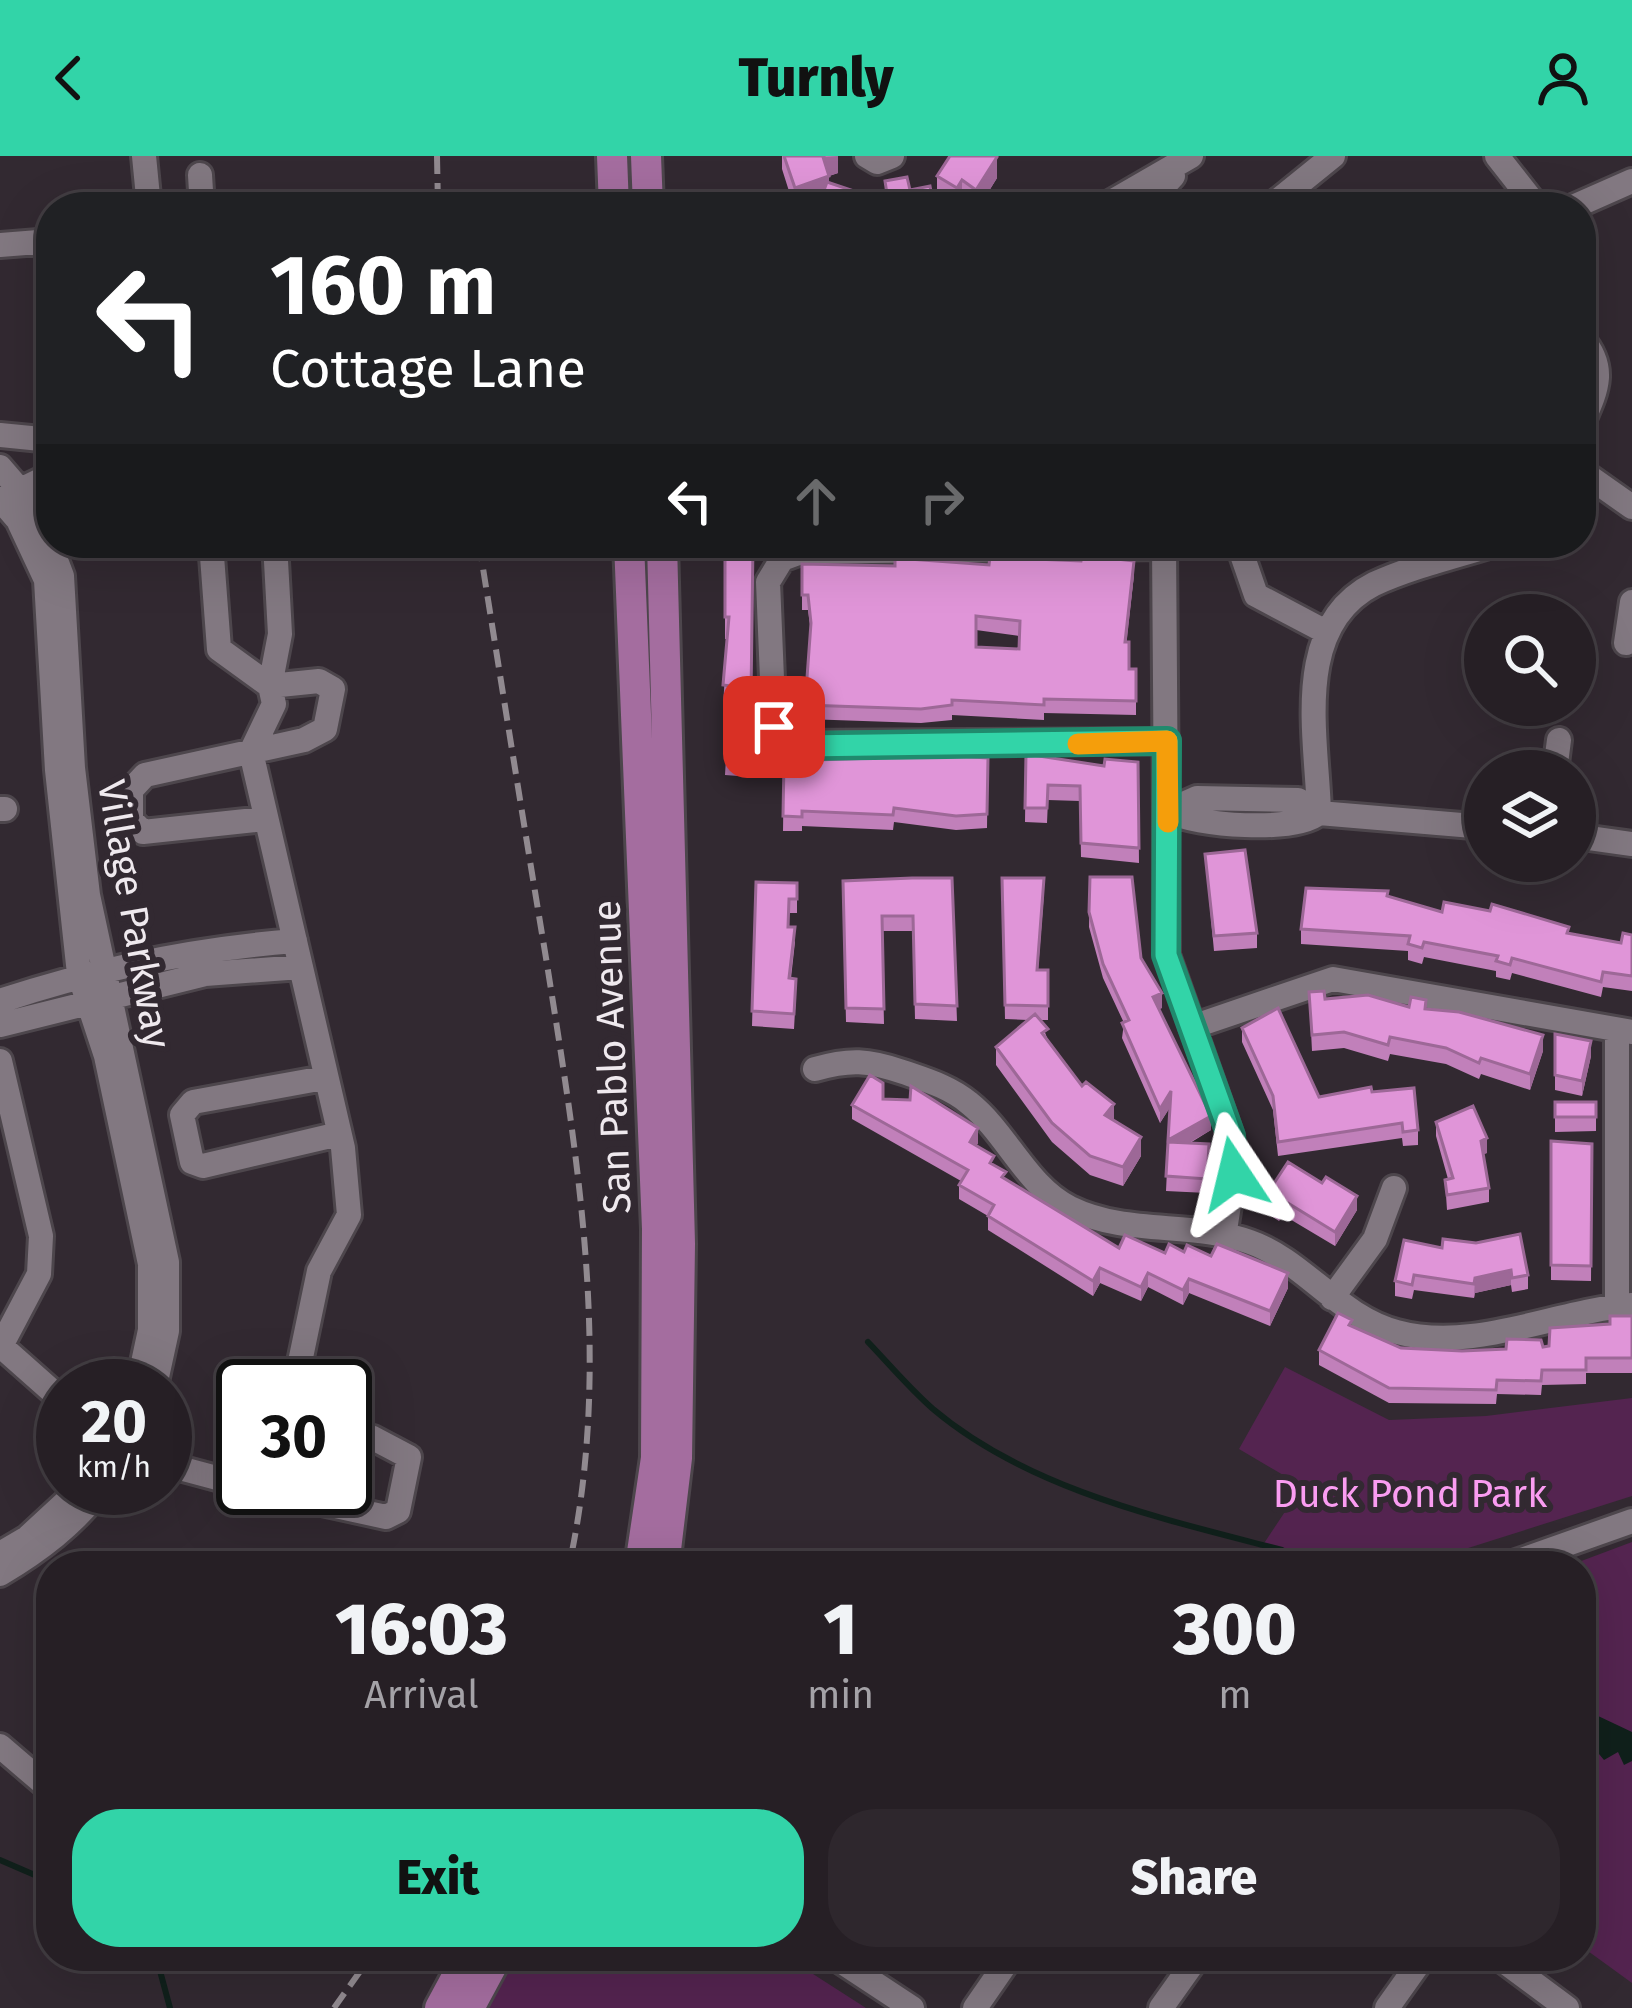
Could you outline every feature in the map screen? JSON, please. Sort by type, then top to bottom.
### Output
[{"type":"main road","points":[[612,156],[613,192]]},
{"type":"main road","points":[[646,156],[647,192]]},
{"type":"main road","name":"San Pablo Avenue","points":[[630,558],[657,1229],[656,1458],[642,1551]]},
{"type":"main road","name":"San Pablo Avenue","points":[[662,558],[680,1244],[677,1458],[666,1551]]},
{"type":"main road","points":[[440,2008],[460,1971]]},
{"type":"main road","points":[[469,2008],[489,1971]]},
{"type":"street","points":[[144,156],[148,192]]},
{"type":"street","points":[[867,156],[877,162],[892,156]]},
{"type":"street","points":[[1129,192],[1191,156]]},
{"type":"street","points":[[1158,192],[1191,156]]},
{"type":"street","points":[[1289,192],[1334,156]]},
{"type":"street","points":[[1497,156],[1525,192]]},
{"type":"street","points":[[200,175],[201,192]]},
{"type":"street","points":[[1596,197],[1632,182]]},
{"type":"street","points":[[0,245],[36,242]]},
{"type":"street","points":[[0,435],[36,439]]},
{"type":"street","name":"Village Parkway","points":[[0,467],[36,530]]},
{"type":"street","points":[[1596,488],[1632,507]]},
{"type":"street","name":"Village Parkway","points":[[21,503],[36,549]]},
{"type":"street","name":"Village Parkway","points":[[39,558],[46,580],[57,770],[79,974]]},
{"type":"street","name":"Village Parkway","points":[[52,558],[62,576],[73,768],[106,1056],[150,1264],[150,1330],[144,1359]]},
{"type":"street","points":[[62,576],[65,558]]},
{"type":"street","points":[[212,558],[219,649],[270,686],[320,681],[333,689],[326,729],[304,740],[145,775],[131,790],[131,820],[143,832],[264,819]]},
{"type":"street","points":[[275,558],[280,634],[270,686],[274,704],[251,752],[339,1134],[349,1215],[319,1271],[301,1359]]},
{"type":"street","points":[[785,558],[768,582],[774,727],[789,743],[1167,741]]},
{"type":"street","points":[[1164,558],[1166,955],[1231,1136],[1234,1174],[1224,1236]]},
{"type":"street","points":[[1243,558],[1256,595],[1326,632]]},
{"type":"street","points":[[1319,813],[1315,678],[1326,632],[1345,607],[1374,585],[1454,558]]},
{"type":"street","points":[[1625,643],[1632,602]]},
{"type":"street","points":[[1558,750],[1559,740]]},
{"type":"street","points":[[1168,811],[1198,822],[1304,823],[1319,813],[1464,825]]},
{"type":"street","points":[[1596,839],[1632,844]]},
{"type":"street","points":[[0,1025],[204,950],[295,941]]},
{"type":"street","points":[[0,1001],[79,974],[102,990],[205,974],[301,968]]},
{"type":"street","points":[[815,1069],[855,1058],[948,1089],[986,1119],[1045,1191],[1072,1209],[1135,1227],[1224,1236],[1264,1249],[1366,1320],[1419,1337],[1481,1333],[1625,1306],[1625,1031],[1333,979],[1192,1027]]},
{"type":"street","name":"Village Parkway","points":[[102,990],[167,1262],[167,1331],[161,1359]]},
{"type":"street","points":[[0,1061],[8,1141],[41,1236],[39,1274],[0,1346],[36,1377]]},
{"type":"street","points":[[324,1078],[194,1102],[182,1115],[192,1162],[203,1166],[339,1134]]},
{"type":"street","points":[[1332,1298],[1375,1239],[1394,1188]]},
{"type":"street","points":[[372,1438],[409,1457],[410,1472],[398,1510],[386,1516],[372,1513]]},
{"type":"street","points":[[0,1554],[52,1515]]},
{"type":"street","points":[[0,1574],[52,1539],[76,1515]]},
{"type":"street","points":[[1548,1551],[1632,1522]]},
{"type":"street","points":[[0,1747],[36,1777]]},
{"type":"street","points":[[856,1971],[912,2008]]},
{"type":"street","points":[[975,2008],[1001,1971]]},
{"type":"street","points":[[1160,2008],[1187,1971]]},
{"type":"street","points":[[1388,2008],[1414,1971]]},
{"type":"street","points":[[1517,1971],[1567,2008]]},
{"type":"green space","name":"Duck Pond Park","points":[[1285,1367],[1389,1420],[1486,1416],[1632,1398],[1632,1496],[1462,1551],[1259,1551],[1302,1486],[1239,1449]]},
{"type":"green space","points":[[1632,1542],[1632,1983],[1596,1957],[1596,1556]]},
{"type":"green space","points":[[463,1971],[808,1971],[866,2008],[444,2008]]},
{"type":"shaded area","points":[[1596,1715],[1632,1732],[1632,1761],[1624,1765],[1618,1752],[1604,1760],[1596,1750]]},
{"type":"building","points":[[784,156],[824,156],[829,176],[795,188]]},
{"type":"building","points":[[950,156],[997,157],[976,190],[962,180],[957,188],[937,176]]},
{"type":"building","points":[[907,177],[910,190],[930,186],[931,192],[887,192],[885,181]]},
{"type":"building","points":[[827,182],[857,192],[823,192]]},
{"type":"building","points":[[725,558],[753,558],[751,697],[757,697],[752,756],[725,753],[731,686],[723,685],[729,617],[725,617]]},
{"type":"building","points":[[895,558],[989,565],[990,558],[1134,561],[1125,642],[1129,642],[1129,669],[1136,669],[1136,701],[1044,699],[1044,705],[952,700],[952,705],[921,709],[805,705],[811,623],[808,595],[802,595],[802,564],[895,566]],"holes":[[[976,616],[1020,621],[1019,649],[976,647]]]},
{"type":"building","points":[[875,751],[988,758],[987,814],[956,816],[894,808],[893,815],[802,811],[802,817],[783,816],[784,761],[875,758]]},
{"type":"building","points":[[1026,754],[1104,766],[1105,759],[1138,762],[1139,848],[1081,843],[1080,786],[1048,785],[1047,808],[1025,808]]},
{"type":"building","points":[[1245,850],[1257,933],[1214,936],[1205,854]]},
{"type":"building","points":[[1090,877],[1132,877],[1141,958],[1162,993],[1153,997],[1211,1116],[1168,1140],[1171,1091],[1160,1109],[1122,1023],[1129,1020],[1103,964],[1089,912]]},
{"type":"building","points":[[952,878],[957,1006],[915,1004],[913,916],[882,916],[884,1009],[846,1008],[843,881]]},
{"type":"building","points":[[1002,878],[1044,878],[1037,970],[1048,970],[1048,1006],[1005,1005]]},
{"type":"building","points":[[756,882],[797,883],[797,899],[789,899],[788,927],[795,927],[789,978],[796,979],[794,1014],[752,1011]]},
{"type":"building","points":[[1306,888],[1388,891],[1387,896],[1442,912],[1444,902],[1490,911],[1492,904],[1569,927],[1567,933],[1621,943],[1623,933],[1632,935],[1632,976],[1603,972],[1601,982],[1512,958],[1510,965],[1496,961],[1498,956],[1424,942],[1422,948],[1408,944],[1410,936],[1301,929]]},
{"type":"building","points":[[1324,991],[1325,999],[1368,995],[1409,1007],[1411,997],[1426,1000],[1425,1009],[1459,1012],[1543,1035],[1530,1074],[1481,1058],[1479,1063],[1446,1048],[1390,1037],[1388,1045],[1344,1032],[1312,1035],[1309,992]]},
{"type":"building","points":[[1278,1008],[1319,1097],[1371,1087],[1372,1092],[1414,1088],[1418,1130],[1403,1132],[1402,1123],[1278,1142],[1273,1096],[1242,1028]]},
{"type":"building","points":[[1035,1014],[1048,1029],[1042,1033],[1082,1086],[1086,1082],[1114,1104],[1105,1115],[1141,1137],[1123,1167],[1090,1156],[1052,1123],[996,1047]]},
{"type":"building","points":[[1555,1034],[1591,1041],[1582,1081],[1555,1075]]},
{"type":"building","points":[[870,1075],[883,1083],[883,1099],[910,1100],[911,1086],[978,1128],[970,1142],[994,1156],[990,1163],[1006,1172],[1002,1177],[1119,1248],[1125,1235],[1165,1253],[1169,1244],[1184,1252],[1187,1245],[1211,1256],[1217,1244],[1288,1273],[1270,1311],[1189,1279],[1183,1290],[1148,1273],[1141,1287],[1100,1268],[1093,1281],[988,1216],[994,1205],[959,1185],[968,1170],[852,1105]]},
{"type":"building","points":[[1555,1102],[1596,1102],[1596,1117],[1555,1117]]},
{"type":"building","points":[[1473,1106],[1487,1138],[1481,1141],[1489,1188],[1447,1195],[1445,1180],[1453,1178],[1436,1122]]},
{"type":"building","points":[[1551,1141],[1592,1144],[1591,1266],[1551,1265]]},
{"type":"building","points":[[1168,1142],[1209,1144],[1207,1179],[1166,1176]]},
{"type":"building","points":[[1288,1162],[1322,1183],[1326,1177],[1357,1196],[1335,1232],[1283,1200],[1279,1206],[1265,1197]]},
{"type":"building","points":[[1520,1234],[1528,1275],[1512,1278],[1511,1270],[1475,1278],[1474,1284],[1414,1275],[1412,1285],[1395,1281],[1404,1240],[1442,1248],[1443,1239],[1476,1243]]},
{"type":"building","points":[[1338,1313],[1352,1320],[1349,1325],[1401,1348],[1462,1351],[1506,1349],[1507,1339],[1541,1340],[1543,1347],[1549,1346],[1550,1328],[1610,1324],[1610,1316],[1632,1316],[1632,1358],[1586,1358],[1586,1370],[1542,1370],[1541,1381],[1497,1380],[1496,1390],[1389,1388],[1319,1350]]},
{"type":"waterway","points":[[868,1342],[933,1409],[1011,1461],[1099,1498],[1282,1550]]},
{"type":"waterway","points":[[0,1860],[36,1876]]},
{"type":"waterway","points":[[160,1971],[170,2008]]},
{"type":"railway","points":[[437,156],[438,192]]},
{"type":"railway","points":[[481,558],[558,1034],[586,1262],[588,1414],[572,1551]]},
{"type":"railway","points":[[334,2008],[360,1971]]},
{"type":"slow traffic","points":[[1078,744],[1167,741],[1168,822]]},
{"type":"route","points":[[774,727],[780,740],[802,746],[1167,741],[1166,955],[1231,1136],[1234,1174]]}]
